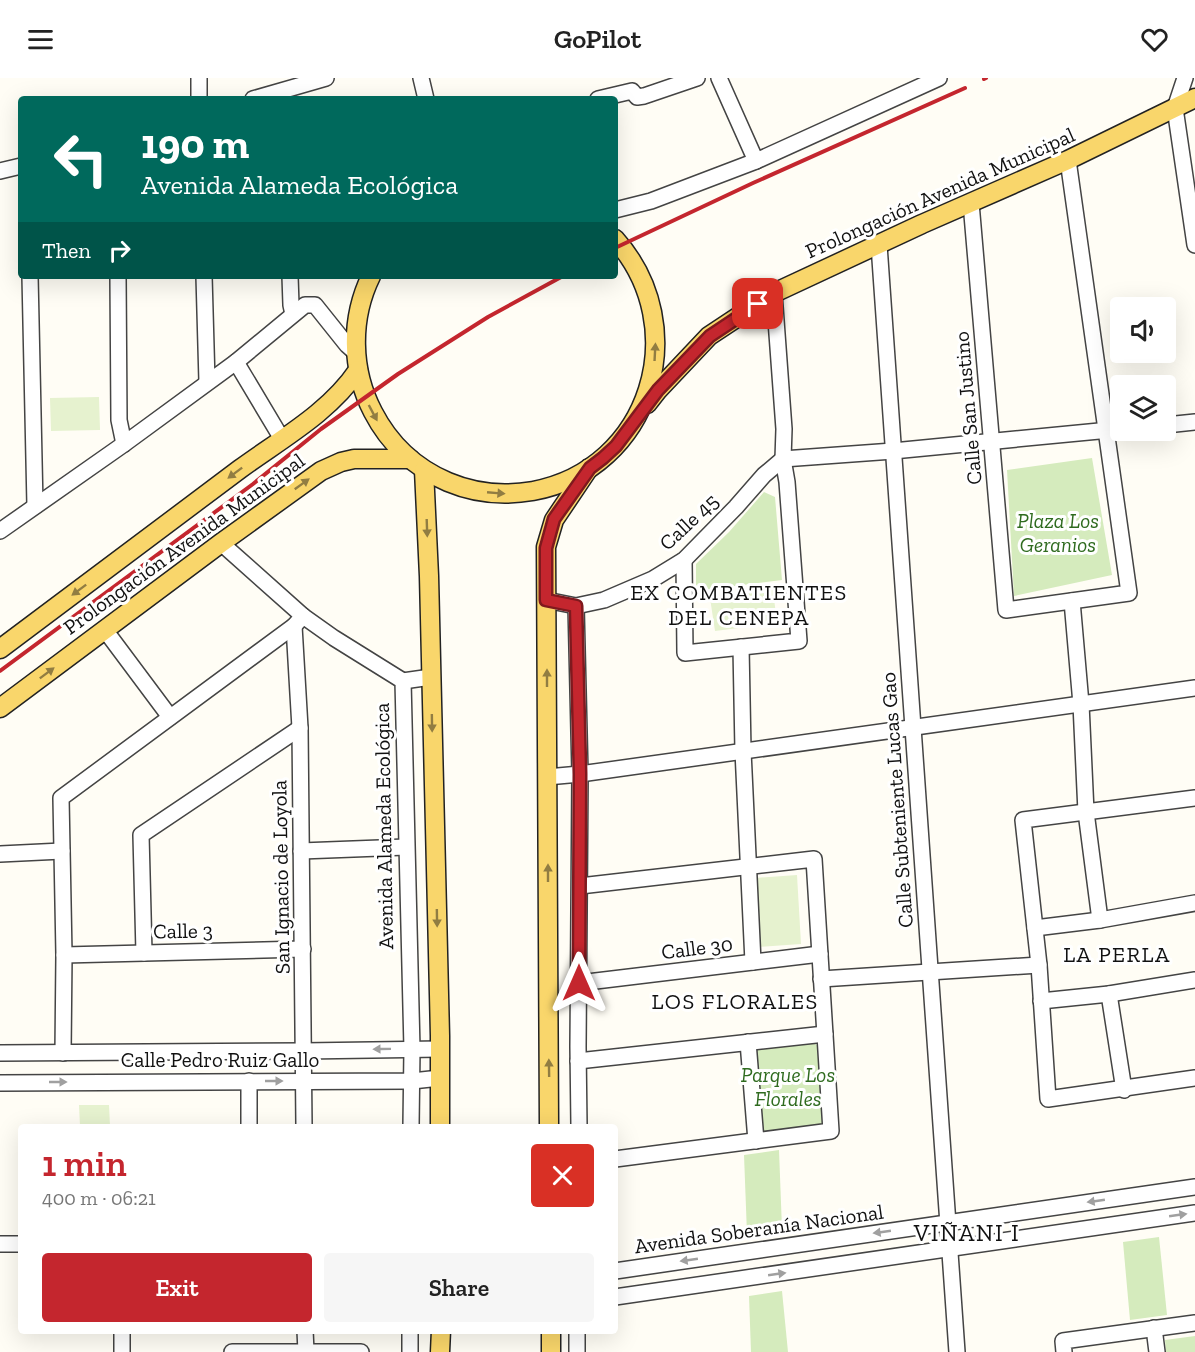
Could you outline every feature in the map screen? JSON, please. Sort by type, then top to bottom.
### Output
[{"type":"main road","name":"Prolongación Avenida Municipal","points":[[636,417],[658,390],[710,336],[774,293],[1068,160],[1195,98]]},
{"type":"main road","name":"Prolongación Avenida Municipal","points":[[370,279],[358,318],[357,362],[366,397],[376,419],[392,441],[417,464],[456,485],[490,493],[525,493],[574,477],[603,458],[627,432],[650,385],[654,368],[656,333],[651,307],[643,282],[618,243]]},
{"type":"main road","name":"Prolongación Avenida Municipal","points":[[0,649],[321,411],[351,381],[357,362]]},
{"type":"main road","name":"Prolongación Avenida Municipal","points":[[0,708],[221,543],[330,465],[354,459],[417,464]]},
{"type":"main road","points":[[417,464],[431,677],[441,1124]]},
{"type":"main road","points":[[549,1124],[546,548],[554,519],[590,468]]},
{"type":"main road","points":[[441,1334],[441,1352]]},
{"type":"main road","points":[[551,1334],[551,1352]]},
{"type":"street","points":[[199,78],[199,96]]},
{"type":"street","points":[[263,96],[326,78]]},
{"type":"street","points":[[422,78],[425,96]]},
{"type":"street","points":[[605,96],[631,84],[637,97],[644,96],[697,78]]},
{"type":"street","points":[[719,78],[756,161]]},
{"type":"street","points":[[618,209],[651,201],[756,161],[939,78]]},
{"type":"street","points":[[1185,78],[1175,108],[1195,245]]},
{"type":"street","points":[[1068,160],[1110,412]]},
{"type":"street","points":[[0,171],[18,167]]},
{"type":"street","name":"Calle San Justino","points":[[971,202],[1006,610],[1072,601]]},
{"type":"street","name":"Calle Subteniente Lucas Gao","points":[[879,245],[957,1352]]},
{"type":"street","points":[[30,279],[35,506]]},
{"type":"street","points":[[118,279],[119,420],[124,444]]},
{"type":"street","points":[[204,279],[207,382]]},
{"type":"street","points":[[290,279],[293,314]]},
{"type":"street","points":[[684,560],[685,652],[799,641],[787,482],[783,459],[784,429],[774,293]]},
{"type":"street","points":[[0,531],[236,362],[305,305],[315,305],[347,345],[357,362]]},
{"type":"street","points":[[236,362],[282,439]]},
{"type":"street","points":[[1176,424],[1195,422]]},
{"type":"street","points":[[783,459],[1110,430]]},
{"type":"street","points":[[1100,920],[1086,812],[1081,704],[1072,601],[1129,593],[1114,441]]},
{"type":"street","name":"Calle 45","points":[[576,606],[604,600],[653,579],[684,560],[764,475],[783,459]]},
{"type":"street","name":"Avenida Alameda Ecológica","points":[[221,543],[298,621],[334,638],[403,681],[412,1049],[411,1124]]},
{"type":"street","points":[[546,600],[576,606],[580,774],[579,1124]]},
{"type":"street","points":[[63,1053],[61,798],[298,621]]},
{"type":"street","name":"San Ignacio de Loyola","points":[[298,621],[304,1124]]},
{"type":"street","points":[[105,630],[170,717]]},
{"type":"street","points":[[741,647],[743,751],[753,962]]},
{"type":"street","points":[[403,681],[431,677]]},
{"type":"street","points":[[547,777],[1195,688]]},
{"type":"street","points":[[144,953],[141,835],[300,728]]},
{"type":"street","points":[[1195,798],[1023,820],[1039,965],[1048,1099],[1124,1090],[1195,1078]]},
{"type":"street","points":[[301,850],[406,847]]},
{"type":"street","points":[[0,854],[62,851]]},
{"type":"street","points":[[580,886],[814,859],[831,1131],[618,1158]]},
{"type":"street","points":[[1035,928],[1100,920],[1195,903]]},
{"type":"street","name":"Calle 3","points":[[64,955],[303,949]]},
{"type":"street","name":"Calle 30","points":[[579,983],[820,954]]},
{"type":"street","points":[[821,979],[1039,965]]},
{"type":"street","points":[[1041,1001],[1109,994],[1195,980]]},
{"type":"street","points":[[1109,994],[1124,1090]]},
{"type":"street","points":[[578,1061],[825,1034]]},
{"type":"street","points":[[748,1042],[756,1141]]},
{"type":"street","name":"Calle Pedro Ruiz Gallo","points":[[0,1053],[441,1049]]},
{"type":"street","name":"Calle Pedro Ruiz Gallo","points":[[0,1083],[412,1081],[440,1078]]},
{"type":"street","points":[[249,1081],[249,1124]]},
{"type":"street","name":"Avenida Soberanía Nacional","points":[[618,1271],[1195,1187]]},
{"type":"street","points":[[1138,1195],[1139,1221]]},
{"type":"street","points":[[618,1297],[1195,1213]]},
{"type":"street","points":[[0,1244],[18,1244]]},
{"type":"street","points":[[752,1251],[754,1277]]},
{"type":"street","points":[[1063,1346],[1155,1328],[1195,1323]]},
{"type":"street","points":[[1155,1328],[1157,1352]]},
{"type":"street","points":[[122,1334],[122,1352]]},
{"type":"street","points":[[305,1334],[306,1352]]},
{"type":"street","points":[[410,1334],[410,1352]]},
{"type":"street","points":[[577,1334],[577,1352]]},
{"type":"street","points":[[232,1352],[360,1352]]},
{"type":"green space","points":[[99,397],[100,430],[51,431],[50,398]]},
{"type":"green space","name":"Plaza Los Geranios","points":[[1092,458],[1112,575],[1014,596],[1007,470]]},
{"type":"green space","points":[[764,492],[775,497],[782,580],[696,591],[696,564],[729,532]]},
{"type":"green space","points":[[773,590],[777,623],[715,631],[710,598]]},
{"type":"green space","points":[[797,875],[801,944],[758,947],[754,878]]},
{"type":"green space","name":"Parque Los Florales","points":[[810,1041],[817,1045],[824,1124],[819,1130],[759,1135],[753,1050]]},
{"type":"green space","points":[[79,1105],[109,1105],[110,1124],[80,1124]]},
{"type":"green space","points":[[779,1150],[782,1229],[747,1234],[744,1155]]},
{"type":"green space","points":[[1159,1237],[1167,1315],[1130,1320],[1123,1242]]},
{"type":"green space","points":[[782,1291],[788,1352],[751,1352],[749,1296]]},
{"type":"green space","points":[[1195,1336],[1195,1352],[1166,1352],[1165,1340]]},
{"type":"railway","points":[[618,247],[965,88]]},
{"type":"railway","points":[[0,671],[253,484],[321,429],[398,374],[488,317],[558,279]]},
{"type":"district","name":"EX COMBATIENTES DEL CENEPA","points":[[739,604]]},
{"type":"district","name":"LA PERLA","points":[[1117,954]]},
{"type":"district","name":"LOS FLORALES","points":[[735,1001]]},
{"type":"district","name":"VIÑANI I","points":[[967,1233]]},
{"type":"route","points":[[579,983],[580,774],[576,606],[546,600],[546,548],[554,519],[590,468],[616,446],[658,390],[710,336],[758,304]]}]
